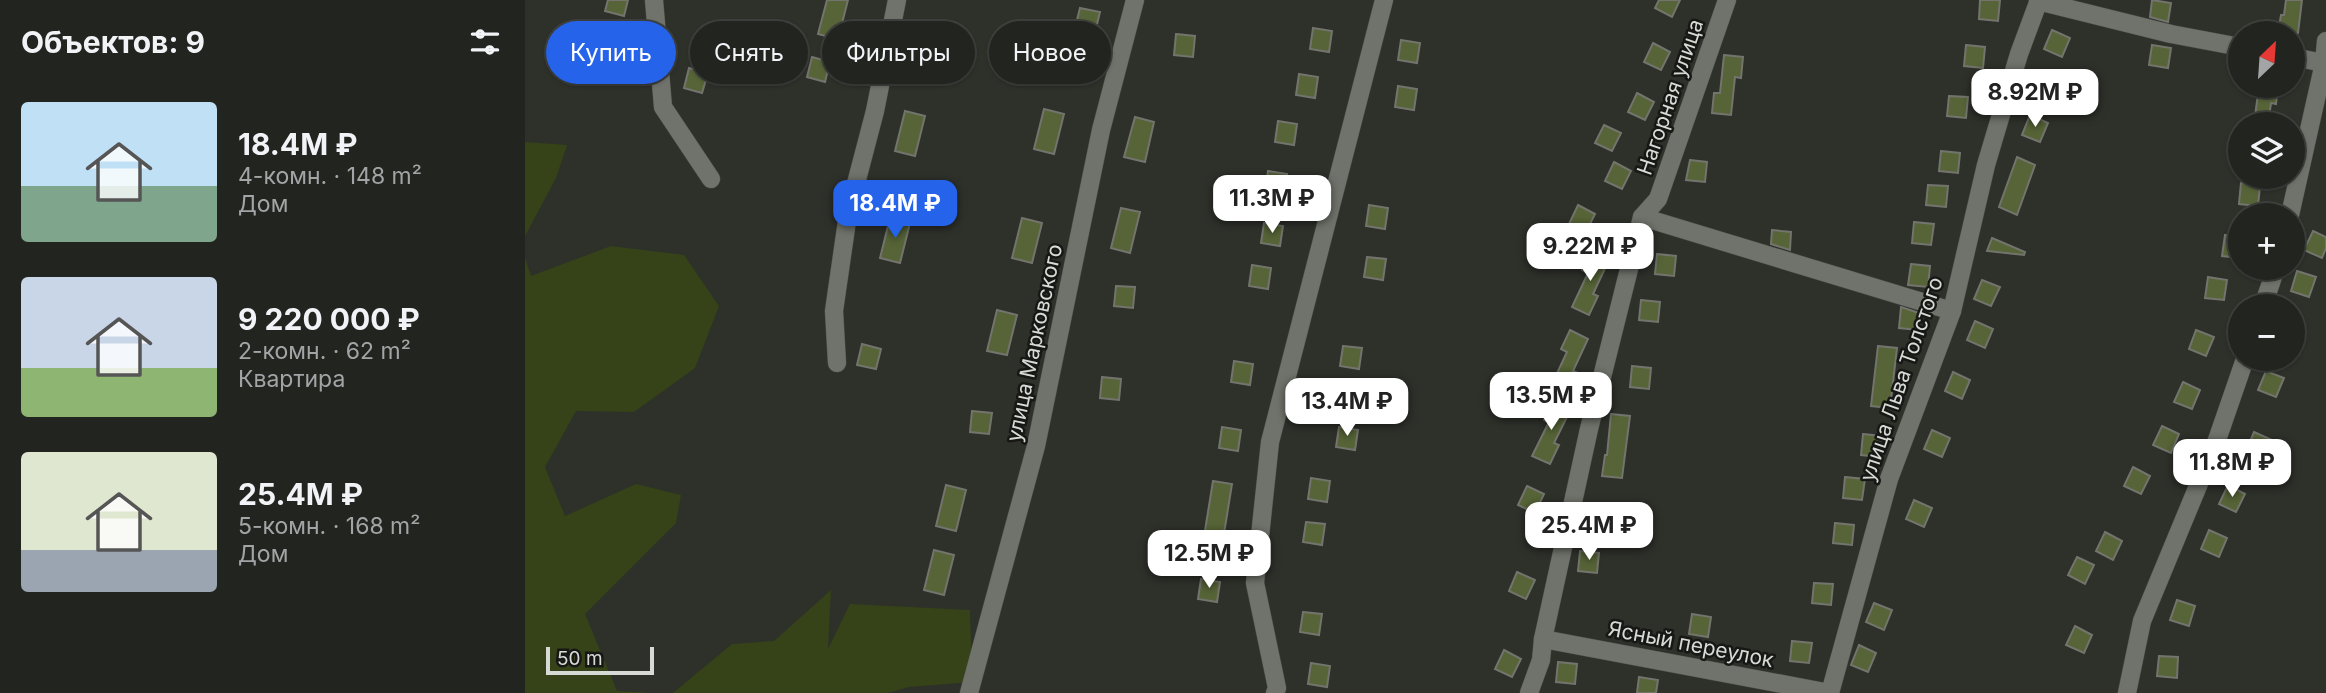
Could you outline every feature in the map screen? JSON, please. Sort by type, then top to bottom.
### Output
[{"type":"street","points":[[654,0],[663,107],[711,179]]},
{"type":"street","points":[[837,363],[834,311],[848,214],[875,111],[897,0]]},
{"type":"street","name":"улица Марковского","points":[[969,693],[1036,446],[1101,130],[1135,0]]},
{"type":"street","points":[[1275,693],[1277,688],[1255,583],[1270,442],[1384,0]]},
{"type":"street","name":"Нагорная улица","points":[[1529,693],[1541,660],[1543,639],[1589,429],[1642,218],[1658,199],[1727,0]]},
{"type":"street","points":[[2039,1],[2171,34],[2228,45]]},
{"type":"street","name":"улица Льва Толстого","points":[[1830,693],[1889,479],[1952,311],[1986,165],[2019,54],[2039,1]]},
{"type":"street","points":[[2293,203],[2324,63],[2326,41]]},
{"type":"street","points":[[2305,59],[2324,63]]},
{"type":"street","points":[[1642,218],[1952,311]]},
{"type":"street","points":[[2127,693],[2142,621],[2217,440],[2241,371]]},
{"type":"street","name":"Ясный переулок","points":[[1543,639],[1830,693]]},
{"type":"green space","points":[[525,142],[567,145],[556,178],[525,236]]},
{"type":"green space","points":[[611,246],[684,255],[719,306],[695,368],[634,412],[576,411],[545,467],[565,516],[636,484],[681,495],[676,523],[585,614],[617,691],[650,693],[525,693],[525,258],[531,276]]},
{"type":"green space","points":[[831,590],[828,649],[850,604],[970,610],[972,682],[909,687],[887,693],[673,693],[732,644],[774,641]]},
{"type":"building","points":[[608,0],[628,0],[624,16],[605,11]]},
{"type":"building","points":[[827,0],[848,0],[843,21],[822,21],[822,35],[818,34]]},
{"type":"building","points":[[1659,0],[1680,0],[1672,17],[1655,8]]},
{"type":"building","points":[[1980,0],[2000,0],[1998,21],[1979,19]]},
{"type":"building","points":[[2152,0],[2171,3],[2168,22],[2150,17]]},
{"type":"building","points":[[2286,0],[2302,0],[2299,21],[2280,21],[2281,15],[2284,15]]},
{"type":"building","points":[[1080,8],[1100,12],[1098,21],[1077,21]]},
{"type":"building","points":[[1313,28],[1332,31],[1329,52],[1310,49]]},
{"type":"building","points":[[2052,30],[2070,38],[2062,57],[2044,49]]},
{"type":"building","points":[[1176,34],[1195,36],[1193,57],[1174,55]]},
{"type":"building","points":[[1401,40],[1420,43],[1417,63],[1398,60]]},
{"type":"building","points":[[1653,43],[1670,52],[1661,70],[1644,62]]},
{"type":"building","points":[[1966,45],[1985,47],[1983,68],[1964,66]]},
{"type":"building","points":[[2152,45],[2171,48],[2168,68],[2149,65]]},
{"type":"building","points":[[1724,55],[1743,57],[1741,78],[1735,77],[1731,115],[1712,113],[1714,93],[1720,93]]},
{"type":"building","points":[[812,57],[822,60],[822,81],[808,77]]},
{"type":"building","points":[[689,68],[690,84],[705,84],[702,93],[684,88]]},
{"type":"building","points":[[1299,74],[1318,77],[1315,98],[1296,95]]},
{"type":"building","points":[[1398,86],[1417,89],[1414,110],[1395,107]]},
{"type":"building","points":[[1637,93],[1654,102],[1645,120],[1628,112]]},
{"type":"building","points":[[1949,96],[1968,97],[1966,118],[1947,116]]},
{"type":"building","points":[[2257,98],[2277,98],[2276,104],[2271,103],[2270,112],[2256,112]]},
{"type":"building","points":[[1044,109],[1064,114],[1054,154],[1034,149]]},
{"type":"building","points":[[905,111],[925,116],[915,156],[895,151]]},
{"type":"building","points":[[2030,115],[2048,123],[2040,142],[2022,135]]},
{"type":"building","points":[[1135,117],[1154,122],[1145,162],[1124,157]]},
{"type":"building","points":[[1278,121],[1297,124],[1294,145],[1275,142]]},
{"type":"building","points":[[1604,125],[1621,133],[1612,151],[1595,143]]},
{"type":"building","points":[[1941,151],[1960,153],[1958,173],[1939,171]]},
{"type":"building","points":[[2017,157],[2035,165],[2017,215],[1999,207]]},
{"type":"building","points":[[1690,160],[1707,162],[1705,182],[1686,180]]},
{"type":"building","points":[[1614,162],[1631,171],[1622,189],[1605,181]]},
{"type":"building","points":[[1268,171],[1287,174],[1284,195],[1265,192]]},
{"type":"building","points":[[1928,185],[1948,186],[1946,207],[1926,205]]},
{"type":"building","points":[[2240,189],[2260,189],[2258,203],[2239,203]]},
{"type":"building","points":[[1369,205],[1388,208],[1385,229],[1366,226]]},
{"type":"building","points":[[1578,205],[1595,214],[1586,232],[1569,224]]},
{"type":"building","points":[[1121,208],[1140,212],[1130,253],[1111,248]]},
{"type":"building","points":[[890,218],[910,223],[900,263],[880,258]]},
{"type":"building","points":[[1022,218],[1042,223],[1032,263],[1012,258]]},
{"type":"building","points":[[1914,222],[1934,224],[1931,245],[1912,243]]},
{"type":"building","points":[[1264,223],[1283,226],[1280,246],[1261,243]]},
{"type":"building","points":[[1772,230],[1791,232],[1790,250],[1771,244]]},
{"type":"building","points":[[2313,231],[2326,237],[2322,258],[2305,250]]},
{"type":"building","points":[[2225,235],[2228,235],[2228,257],[2222,256]]},
{"type":"building","points":[[1992,238],[2025,252],[2024,255],[1987,251]]},
{"type":"building","points":[[1591,251],[1609,260],[1593,294],[1598,296],[1589,315],[1572,307],[1588,273],[1582,270]]},
{"type":"building","points":[[1657,254],[1676,256],[1674,276],[1655,274]]},
{"type":"building","points":[[1367,257],[1386,259],[1383,280],[1364,277]]},
{"type":"building","points":[[1911,264],[1930,266],[1928,287],[1908,285]]},
{"type":"building","points":[[1252,265],[1271,268],[1268,289],[1249,286]]},
{"type":"building","points":[[2305,274],[2316,277],[2309,297],[2291,291],[2294,280],[2305,280]]},
{"type":"building","points":[[2208,277],[2227,280],[2224,300],[2205,298]]},
{"type":"building","points":[[1982,280],[2000,287],[1991,306],[1974,299]]},
{"type":"building","points":[[1116,286],[1135,287],[1133,308],[1114,306]]},
{"type":"building","points":[[1641,300],[1660,302],[1658,322],[1639,320]]},
{"type":"building","points":[[1901,307],[1919,313],[1918,330],[1899,328]]},
{"type":"building","points":[[997,310],[1017,315],[1007,355],[987,351]]},
{"type":"building","points":[[1975,321],[1993,329],[1985,348],[1967,340]]},
{"type":"building","points":[[1570,330],[1588,339],[1573,371],[1578,373],[1569,392],[1552,384],[1567,352],[1561,349]]},
{"type":"building","points":[[2196,330],[2214,337],[2206,356],[2189,349]]},
{"type":"building","points":[[862,344],[881,349],[876,369],[857,365]]},
{"type":"building","points":[[1343,346],[1362,348],[1359,369],[1340,366]]},
{"type":"building","points":[[1878,346],[1897,348],[1890,408],[1871,406]]},
{"type":"building","points":[[1234,361],[1253,364],[1250,385],[1231,382]]},
{"type":"building","points":[[1632,366],[1651,368],[1649,389],[1630,387]]},
{"type":"building","points":[[2266,371],[2284,378],[2276,397],[2258,390]]},
{"type":"building","points":[[1953,372],[1970,380],[1962,399],[1945,391]]},
{"type":"building","points":[[1102,377],[1121,379],[1119,400],[1100,398]]},
{"type":"building","points":[[2183,382],[2200,390],[2192,409],[2174,402]]},
{"type":"building","points":[[1553,401],[1571,409],[1554,443],[1559,445],[1550,464],[1532,456],[1549,422],[1544,420]]},
{"type":"building","points":[[972,411],[992,413],[989,434],[970,432]]},
{"type":"building","points":[[1611,414],[1630,416],[1622,478],[1602,476]]},
{"type":"building","points":[[2162,426],[2179,434],[2171,453],[2153,445]]},
{"type":"building","points":[[1222,427],[1241,430],[1238,451],[1219,448]]},
{"type":"building","points":[[1339,427],[1358,430],[1355,450],[1336,447]]},
{"type":"building","points":[[1932,430],[1950,438],[1942,457],[1924,449]]},
{"type":"building","points":[[2254,432],[2272,440],[2263,459],[2246,451]]},
{"type":"building","points":[[1863,434],[1882,436],[1880,457],[1861,455]]},
{"type":"building","points":[[2133,467],[2150,476],[2141,494],[2124,486]]},
{"type":"building","points":[[1845,477],[1865,479],[1862,500],[1843,498]]},
{"type":"building","points":[[1311,478],[1330,481],[1327,502],[1308,499]]},
{"type":"building","points":[[1213,481],[1232,484],[1222,546],[1203,543]]},
{"type":"building","points":[[946,485],[966,490],[956,531],[936,526]]},
{"type":"building","points":[[2228,485],[2245,494],[2236,512],[2219,504]]},
{"type":"building","points":[[1527,486],[1544,494],[1535,513],[1518,505]]},
{"type":"building","points":[[1914,500],[1932,508],[1924,527],[1906,519]]},
{"type":"building","points":[[1603,516],[1622,518],[1620,538],[1601,536]]},
{"type":"building","points":[[1306,522],[1325,524],[1322,545],[1303,542]]},
{"type":"building","points":[[1835,523],[1854,525],[1852,545],[1833,543]]},
{"type":"building","points":[[2209,530],[2227,538],[2219,557],[2201,549]]},
{"type":"building","points":[[2105,532],[2122,541],[2113,560],[2096,551]]},
{"type":"building","points":[[934,550],[954,555],[944,595],[924,590]]},
{"type":"building","points":[[1580,551],[1599,553],[1597,573],[1578,571]]},
{"type":"building","points":[[2077,557],[2094,565],[2085,584],[2068,575]]},
{"type":"building","points":[[1517,572],[1535,580],[1526,599],[1509,591]]},
{"type":"building","points":[[1201,579],[1220,582],[1217,602],[1198,599]]},
{"type":"building","points":[[1814,583],[1833,584],[1831,605],[1812,603]]},
{"type":"building","points":[[2177,600],[2195,606],[2189,626],[2170,620]]},
{"type":"building","points":[[1874,603],[1892,610],[1884,630],[1866,622]]},
{"type":"building","points":[[1303,612],[1322,614],[1319,635],[1300,632]]},
{"type":"building","points":[[1692,614],[1711,617],[1708,637],[1689,634]]},
{"type":"building","points":[[2075,626],[2092,635],[2084,653],[2066,645]]},
{"type":"building","points":[[1792,641],[1812,643],[1809,663],[1790,661]]},
{"type":"building","points":[[1859,645],[1876,653],[1868,672],[1851,665]]},
{"type":"building","points":[[1504,650],[1521,659],[1512,677],[1495,669]]},
{"type":"building","points":[[2159,656],[2178,657],[2177,678],[2157,676]]},
{"type":"building","points":[[1558,662],[1577,664],[1575,684],[1556,682]]},
{"type":"building","points":[[1311,663],[1330,666],[1327,687],[1308,684]]},
{"type":"building","points":[[1639,677],[1658,680],[1656,693],[1637,693]]}]
